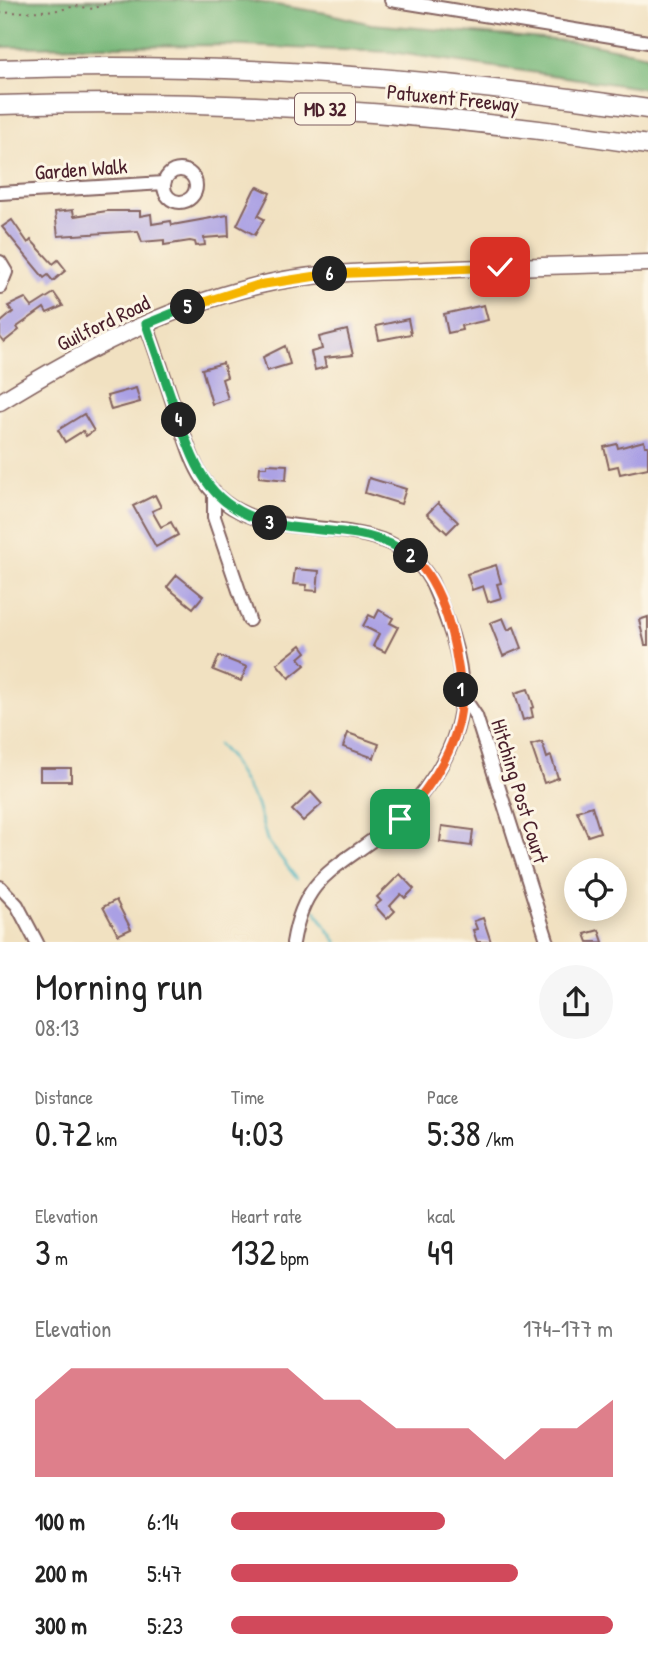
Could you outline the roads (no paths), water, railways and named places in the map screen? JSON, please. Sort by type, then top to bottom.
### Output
[{"type":"highway","name":"Patuxent Freeway","points":[[0,69],[125,68],[308,73],[467,86],[648,109]]},
{"type":"highway","name":"Patuxent Freeway","points":[[0,104],[122,103],[301,108],[461,120],[648,145]]},
{"type":"main road","name":"Guilford Road","points":[[0,402],[57,369],[146,324],[233,292],[317,275],[648,263]]},
{"type":"street","points":[[391,0],[451,5],[648,42]]},
{"type":"street","name":"Garden Walk","points":[[0,193],[164,183]]},
{"type":"street","points":[[0,262],[6,272],[0,287]]},
{"type":"street","points":[[146,324],[195,463],[214,492],[227,504],[259,520],[367,535],[389,542],[414,558],[424,569],[440,602],[457,657],[462,695],[452,738],[426,790],[400,819],[313,886],[301,906],[293,942]]},
{"type":"street","points":[[214,492],[214,517],[249,620]]},
{"type":"street","name":"Hitching Post Court","points":[[462,695],[476,716],[548,942]]},
{"type":"street","points":[[0,887],[17,905],[36,942]]},
{"type":"waterway","points":[[218,744],[230,758],[257,805],[267,840],[297,879]]},
{"type":"waterway","points":[[315,910],[336,942]]}]
